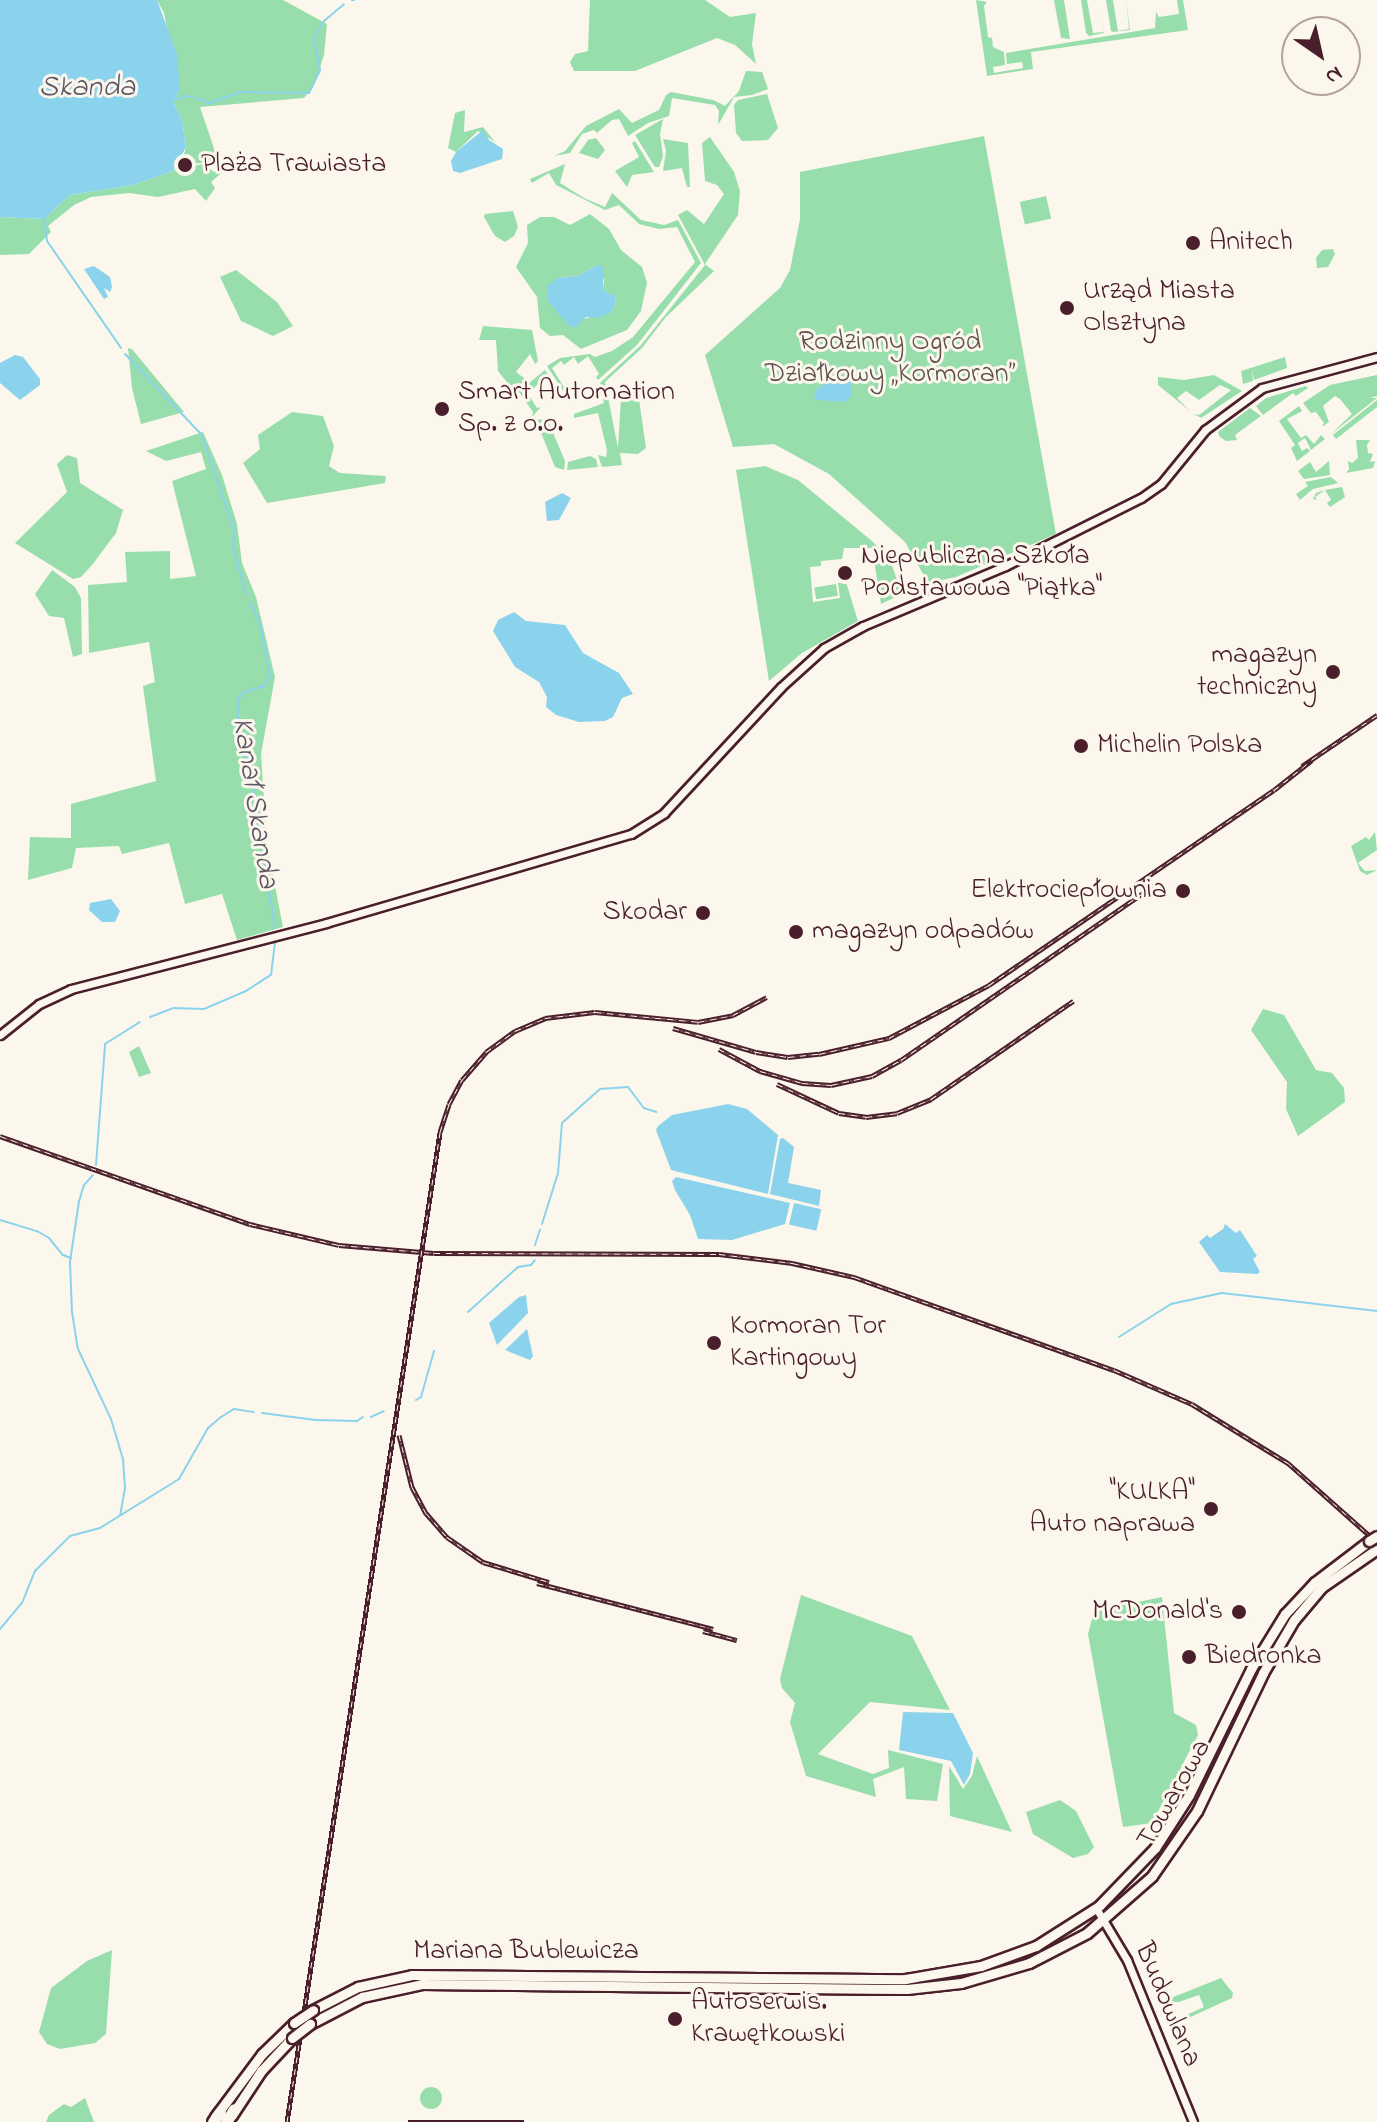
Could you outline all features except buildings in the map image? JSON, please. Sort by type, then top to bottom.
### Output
[{"type":"highway","name":"Mariana Bublewicza","points":[[219,2120],[234,2109]]},
{"type":"main road","name":"Towarowa","points":[[754,1977],[905,1979],[951,1973],[1036,1946],[1096,1908],[1132,1876],[1167,1831],[1251,1669],[1285,1614],[1315,1582],[1373,1539]]},
{"type":"main road","name":"Towarowa","points":[[754,1988],[907,1989],[961,1983],[1021,1966],[1058,1950],[1103,1922],[1152,1876],[1181,1837],[1263,1673],[1294,1620],[1322,1587],[1377,1549]]},
{"type":"main road","name":"Mariana Bublewicza","points":[[219,2120],[262,2054],[294,2023],[313,2010],[367,1984],[421,1974],[754,1977]]},
{"type":"main road","name":"Mariana Bublewicza","points":[[234,2109],[261,2071],[292,2038],[310,2024],[362,1997],[422,1984],[754,1988]]},
{"type":"street","points":[[0,1035],[39,1004],[71,989],[269,939],[612,842],[643,828],[677,801],[781,687],[824,648],[863,626],[1005,566],[1141,498],[1161,484],[1205,430],[1262,388],[1377,357]]},
{"type":"street","points":[[1361,363],[1377,363]]},
{"type":"street","name":"Budowlana","points":[[1096,1908],[1127,1960],[1193,2122]]},
{"type":"green space","points":[[157,0],[283,0],[327,24],[324,55],[314,85],[304,98],[200,107],[218,160],[194,164],[193,157],[190,161],[183,158],[186,147],[182,119],[173,102],[179,90],[164,13]]},
{"type":"green space","points":[[590,0],[705,0],[730,17],[756,13],[752,44],[756,64],[735,45],[717,38],[635,71],[574,71],[570,62],[575,54],[588,51]]},
{"type":"green space","points":[[976,0],[987,2],[984,6],[988,37],[992,38],[993,47],[1004,52],[1005,65],[993,67],[994,73],[1023,68],[1022,62],[1007,64],[1006,53],[1155,28],[1156,12],[1159,17],[1179,14],[1177,0],[1183,0],[1188,30],[1031,52],[1033,69],[987,76]]},
{"type":"green space","points":[[1054,0],[1064,0],[1070,39],[1061,38]]},
{"type":"green space","points":[[1081,0],[1087,0],[1093,33],[1104,33],[1089,36],[1086,33]]},
{"type":"green space","points":[[1106,0],[1113,0],[1118,31],[1129,29],[1126,0],[1130,30],[1113,32],[1111,31]]},
{"type":"green space","points":[[746,71],[762,72],[768,89],[734,97],[718,125],[719,111],[715,105],[672,98],[669,116],[648,123],[628,136],[619,119],[612,120],[597,133],[594,130],[582,134],[570,153],[554,156],[565,151],[586,126],[619,109],[632,123],[659,110],[666,95],[671,92],[713,100],[725,106],[739,91]]},
{"type":"green space","points":[[767,94],[778,128],[768,140],[742,141],[736,133],[734,105],[738,100]]},
{"type":"green space","points":[[465,110],[464,132],[483,127],[495,142],[478,131],[456,152],[448,148],[455,113]]},
{"type":"green space","points":[[663,119],[660,134],[663,156],[659,167],[655,167],[635,135]]},
{"type":"green space","name":"Rodzinny Ogród Działkowy „Kormoran”","points":[[984,136],[1056,534],[956,577],[928,583],[905,542],[829,474],[774,444],[733,447],[705,355],[780,288],[790,270],[800,219],[800,172]]},
{"type":"green space","points":[[710,137],[734,172],[740,191],[738,215],[705,264],[714,271],[665,318],[642,348],[605,382],[618,448],[621,398],[631,394],[639,399],[646,448],[638,454],[620,453],[622,465],[602,467],[598,455],[606,457],[607,450],[598,413],[574,418],[574,414],[604,403],[600,383],[641,345],[705,265],[678,215],[687,210],[704,224],[724,194],[717,185],[705,181],[702,143]]},
{"type":"green space","points":[[596,138],[605,150],[598,159],[579,153],[588,140]]},
{"type":"green space","points":[[663,139],[688,143],[690,187],[687,187],[682,168],[663,171],[666,151]]},
{"type":"green space","points":[[635,141],[654,172],[632,175],[627,187],[615,171],[639,157],[632,143]]},
{"type":"green space","points":[[238,159],[211,182],[215,188],[206,201],[195,189],[158,197],[129,193],[91,197],[74,205],[48,226],[51,232],[29,254],[0,255],[0,217],[44,219],[70,195],[133,185],[173,171],[176,166],[188,175],[193,166],[204,164],[214,172]]},
{"type":"green space","points":[[565,164],[560,183],[584,198],[605,207],[612,193],[641,220],[664,225],[678,220],[701,263],[637,345],[598,380],[596,377],[599,374],[588,356],[578,364],[574,357],[564,365],[561,361],[552,368],[567,392],[571,390],[567,397],[547,366],[560,358],[590,354],[595,357],[612,351],[633,337],[695,262],[677,227],[659,229],[639,224],[619,205],[605,210],[556,185],[549,173],[532,183],[530,179]]},
{"type":"green space","points":[[1046,196],[1051,218],[1025,224],[1020,202]]},
{"type":"green space","points":[[513,211],[518,227],[514,236],[505,242],[495,236],[484,217],[485,214]]},
{"type":"green space","points":[[590,214],[609,229],[621,250],[642,267],[647,283],[641,311],[627,330],[581,349],[563,335],[550,336],[540,328],[537,297],[516,267],[528,243],[527,225],[540,217],[554,217],[570,225]],"holes":[[[597,265],[604,280],[603,288],[608,295],[615,295],[616,302],[611,312],[567,323],[558,278],[578,276]]]},
{"type":"green space","points":[[1333,249],[1335,254],[1328,267],[1317,268],[1316,258],[1322,250]]},
{"type":"green space","points":[[236,270],[277,302],[293,326],[273,336],[241,321],[220,277]]},
{"type":"green space","points":[[483,326],[532,330],[538,361],[535,364],[530,354],[516,372],[524,378],[524,385],[510,386],[498,371],[496,340],[479,340]]},
{"type":"green space","points":[[128,348],[184,412],[141,424],[132,388]]},
{"type":"green space","points":[[1285,357],[1287,368],[1254,380],[1252,369],[1253,381],[1243,384],[1241,371]]},
{"type":"green space","points":[[545,370],[562,397],[555,399],[558,396],[545,377],[528,394],[537,408],[541,407],[532,417],[533,412],[517,389],[522,389]]},
{"type":"green space","points":[[1214,375],[1242,391],[1201,418],[1194,414],[1199,415],[1231,390],[1220,385],[1199,400],[1186,391],[1177,398],[1190,411],[1158,385],[1158,377],[1184,380]]},
{"type":"green space","points":[[1377,375],[1377,396],[1370,398],[1377,398],[1331,434],[1352,414],[1340,399],[1335,396],[1323,406],[1329,422],[1322,427],[1324,423],[1316,412],[1311,413],[1303,403],[1330,385]]},
{"type":"green space","points":[[1306,386],[1308,388],[1296,396],[1293,393],[1263,415],[1256,406],[1266,398]]},
{"type":"green space","points":[[1377,400],[1377,407],[1336,439],[1333,435]]},
{"type":"green space","points":[[1299,406],[1302,411],[1287,419],[1301,438],[1306,435],[1314,444],[1321,435],[1325,439],[1311,450],[1305,438],[1298,443],[1302,451],[1307,448],[1310,451],[1297,461],[1291,448],[1295,445],[1279,421]]},
{"type":"green space","points":[[1250,408],[1261,416],[1235,435],[1237,440],[1226,441],[1220,437],[1218,432]]},
{"type":"green space","points":[[292,412],[323,416],[334,446],[329,466],[340,473],[386,476],[385,483],[267,503],[243,463],[260,449],[258,435]]},
{"type":"green space","points":[[538,419],[548,421],[565,461],[564,470],[555,467]]},
{"type":"green space","points":[[203,432],[222,475],[237,524],[242,563],[256,597],[275,677],[261,754],[267,845],[283,927],[237,940],[222,894],[185,904],[169,843],[122,854],[119,846],[76,848],[72,868],[28,880],[30,837],[71,838],[71,804],[156,781],[143,686],[155,682],[149,642],[89,653],[88,585],[127,582],[125,552],[170,551],[170,579],[196,576],[172,481],[206,469],[201,452],[166,461],[146,451]]},
{"type":"green space","points":[[1356,440],[1370,440],[1367,445],[1368,453],[1373,454],[1370,462],[1375,461],[1373,468],[1346,473],[1348,461],[1352,463],[1358,458]]},
{"type":"green space","points":[[67,455],[77,458],[80,483],[123,510],[116,533],[81,577],[73,579],[15,543],[67,492],[57,464]]},
{"type":"green space","points":[[590,456],[596,459],[598,467],[567,470],[568,462]]},
{"type":"green space","points":[[1329,461],[1330,475],[1304,479],[1298,471],[1310,462],[1316,472]]},
{"type":"green space","name":"Rodzinny Ogród Działkowy „Kormoran”","points":[[765,466],[798,480],[872,541],[890,560],[902,594],[881,604],[872,548],[844,548],[842,559],[821,561],[821,566],[810,567],[813,602],[840,598],[838,583],[846,582],[858,621],[802,653],[769,681],[736,470]]},
{"type":"green space","points":[[1331,477],[1338,483],[1313,489],[1300,500],[1296,494],[1308,486],[1305,482]]},
{"type":"green space","points":[[1342,487],[1345,497],[1330,507],[1327,503],[1331,500],[1325,490]]},
{"type":"green space","points":[[52,570],[75,587],[81,598],[82,654],[73,657],[64,618],[49,616],[35,594]]},
{"type":"green space","points":[[836,584],[838,596],[816,599],[814,587]]},
{"type":"green space","points":[[1375,832],[1377,850],[1358,863],[1365,871],[1377,870],[1367,875],[1360,871],[1351,846],[1366,837],[1369,840]]},
{"type":"green space","points":[[1263,1009],[1284,1015],[1316,1070],[1332,1073],[1344,1088],[1345,1102],[1298,1136],[1286,1109],[1287,1082],[1251,1030]]},
{"type":"green space","points":[[139,1046],[151,1073],[139,1077],[129,1052]]},
{"type":"green space","points":[[801,1595],[912,1636],[950,1710],[870,1702],[818,1754],[873,1774],[889,1768],[888,1750],[943,1764],[937,1801],[906,1799],[904,1767],[873,1779],[876,1797],[806,1776],[790,1722],[795,1703],[782,1688],[780,1679]]},
{"type":"green space","points":[[1162,1597],[1174,1713],[1196,1725],[1198,1735],[1152,1823],[1123,1827],[1088,1634],[1094,1611]]},
{"type":"green space","points":[[977,1756],[1012,1832],[950,1816],[949,1766],[963,1789],[972,1776]]},
{"type":"green space","points":[[1060,1800],[1076,1811],[1094,1847],[1088,1854],[1073,1858],[1033,1834],[1026,1812]]},
{"type":"green space","points":[[112,1950],[106,2034],[95,2043],[60,2049],[47,2044],[39,2032],[51,1988],[87,1961]]},
{"type":"green space","points":[[1221,1978],[1233,1993],[1232,1998],[1175,2024],[1173,2021],[1204,2007],[1199,1995],[1179,2002],[1167,2002],[1165,1996],[1171,1998]]},
{"type":"green space","points":[[427,2087],[435,2087],[442,2098],[435,2109],[427,2109],[420,2102],[420,2094]]},
{"type":"green space","points":[[85,2098],[94,2122],[46,2122],[49,2115],[64,2104],[71,2107]]},
{"type":"water","name":"Skanda","points":[[0,0],[157,0],[177,54],[180,89],[173,102],[182,119],[186,147],[173,171],[133,185],[70,195],[44,219],[0,217]]},
{"type":"water","points":[[483,130],[489,140],[503,149],[502,159],[460,173],[453,171],[451,161],[456,152]]},
{"type":"water","points":[[597,265],[603,267],[603,288],[608,294],[615,295],[616,302],[611,312],[599,318],[586,317],[576,327],[569,326],[548,301],[547,286],[558,278],[578,276]]},
{"type":"water","points":[[94,266],[110,277],[112,287],[110,292],[104,288],[108,297],[104,299],[84,269]]},
{"type":"water","points":[[15,355],[23,357],[40,379],[40,385],[20,400],[0,383],[0,363]]},
{"type":"water","points":[[830,379],[838,384],[852,379],[851,396],[845,402],[817,400],[814,396],[815,391]]},
{"type":"water","points":[[562,493],[571,498],[559,520],[547,521],[545,502]]},
{"type":"water","points":[[514,612],[526,621],[565,625],[583,653],[619,673],[633,694],[622,698],[613,717],[605,721],[579,722],[556,715],[546,707],[547,697],[539,682],[515,667],[493,631],[498,620]]},
{"type":"water","points":[[111,899],[120,911],[115,922],[102,922],[89,910],[90,903]]},
{"type":"water","points":[[728,1104],[747,1109],[778,1135],[768,1194],[671,1170],[656,1130],[658,1126],[672,1115]]},
{"type":"water","points":[[780,1139],[794,1147],[788,1183],[821,1190],[819,1206],[770,1194]]},
{"type":"water","points":[[676,1177],[790,1203],[785,1224],[732,1240],[698,1239],[690,1215],[675,1190],[672,1181]]},
{"type":"water","points":[[794,1203],[821,1209],[816,1231],[789,1224]]},
{"type":"water","points":[[1225,1224],[1236,1233],[1240,1230],[1257,1256],[1253,1259],[1260,1272],[1220,1272],[1199,1242],[1223,1229]]},
{"type":"water","points":[[526,1295],[528,1313],[497,1345],[489,1323],[519,1297]]},
{"type":"water","points":[[527,1329],[533,1356],[530,1360],[505,1350]]},
{"type":"water","points":[[903,1712],[953,1713],[973,1753],[970,1774],[964,1785],[951,1761],[899,1750]]},
{"type":"waterway","points":[[196,98],[210,103],[240,92],[309,93],[320,70],[314,38],[324,21],[344,4]]},
{"type":"waterway","points":[[173,101],[184,96],[192,97]]},
{"type":"waterway","name":"Kanał Skanda","points":[[44,219],[47,241],[121,348]]},
{"type":"waterway","name":"Kanał Skanda","points":[[125,354],[201,434],[234,529],[233,548],[246,594]]},
{"type":"waterway","name":"Kanał Skanda","points":[[250,602],[260,623],[270,676],[264,686],[244,692],[238,699],[238,739],[251,770],[275,928]]},
{"type":"waterway","name":"Kanał Skanda","points":[[150,1017],[174,1008],[204,1009],[246,991],[271,975],[275,943]]},
{"type":"waterway","name":"Kanał Skanda","points":[[96,1165],[105,1044],[140,1022]]},
{"type":"waterway","points":[[542,1224],[558,1173],[562,1123],[600,1089],[628,1087],[644,1108],[656,1112]]},
{"type":"waterway","name":"Kanał Skanda","points":[[93,1175],[84,1185],[79,1201],[70,1262],[72,1312],[78,1349],[111,1419],[123,1459],[125,1488],[120,1515]]},
{"type":"waterway","points":[[0,1220],[37,1231],[49,1238],[63,1255],[71,1258]]},
{"type":"waterway","points":[[535,1245],[540,1230]]},
{"type":"waterway","points":[[468,1312],[518,1267],[531,1265],[535,1260]]},
{"type":"waterway","points":[[1119,1337],[1171,1304],[1222,1293],[1377,1311]]},
{"type":"waterway","points":[[416,1400],[421,1397],[434,1351]]},
{"type":"waterway","name":"Kanał Skanda","points":[[0,1629],[22,1603],[35,1571],[70,1536],[100,1528],[179,1479],[208,1428],[221,1417],[234,1409],[254,1412]]},
{"type":"waterway","points":[[371,1417],[384,1411]]},
{"type":"waterway","points":[[262,1413],[316,1420],[357,1421],[363,1417]]},
{"type":"railway","points":[[1302,766],[1377,715]]},
{"type":"railway","points":[[673,1028],[756,1052],[788,1057],[819,1054],[889,1038],[989,985],[1274,790],[1312,760]]},
{"type":"railway","points":[[719,1049],[760,1071],[802,1083],[831,1085],[872,1076],[901,1060],[1159,882]]},
{"type":"railway","points":[[287,2122],[440,1132],[449,1104],[462,1080],[486,1052],[515,1031],[545,1018],[595,1012],[698,1022],[733,1015],[767,997]]},
{"type":"railway","points":[[777,1084],[839,1113],[866,1117],[897,1113],[931,1099],[1073,1001]]},
{"type":"railway","points":[[0,1136],[250,1224],[339,1245],[434,1253],[719,1254],[792,1263],[854,1277],[1114,1370],[1192,1404],[1288,1463],[1377,1542]]},
{"type":"railway","points":[[399,1435],[412,1487],[426,1513],[447,1537],[483,1562],[549,1582]]},
{"type":"railway","points":[[537,1583],[713,1629]]},
{"type":"railway","points":[[703,1631],[737,1640]]},
{"type":"railway","points":[[408,2122],[524,2122]]},
{"type":"place","name":"Plaża Trawiasta","points":[[185,165]]},
{"type":"place","name":"Anitech","points":[[1193,243]]},
{"type":"place","name":"Urząd Miasta Olsztyna","points":[[1067,308]]},
{"type":"place","name":"Smart Automation Sp. z o.o.","points":[[442,409]]},
{"type":"place","name":"Niepubliczna Szkoła Podstawowa \"Piątka\"","points":[[845,573]]},
{"type":"place","name":"magazyn techniczny","points":[[1333,672]]},
{"type":"place","name":"Michelin Polska","points":[[1081,746]]},
{"type":"place","name":"Elektrociepłownia","points":[[1183,891]]},
{"type":"place","name":"Skodar","points":[[703,913]]},
{"type":"place","name":"magazyn odpadów","points":[[796,932]]},
{"type":"place","name":"Kormoran Tor Kartingowy","points":[[714,1343]]},
{"type":"place","name":"\"KULKA\" Auto naprawa","points":[[1211,1509]]},
{"type":"place","name":"McDonald's","points":[[1239,1612]]},
{"type":"place","name":"Biedronka","points":[[1189,1657]]},
{"type":"place","name":"Autoserwis. Krawętkowski","points":[[675,2019]]}]
